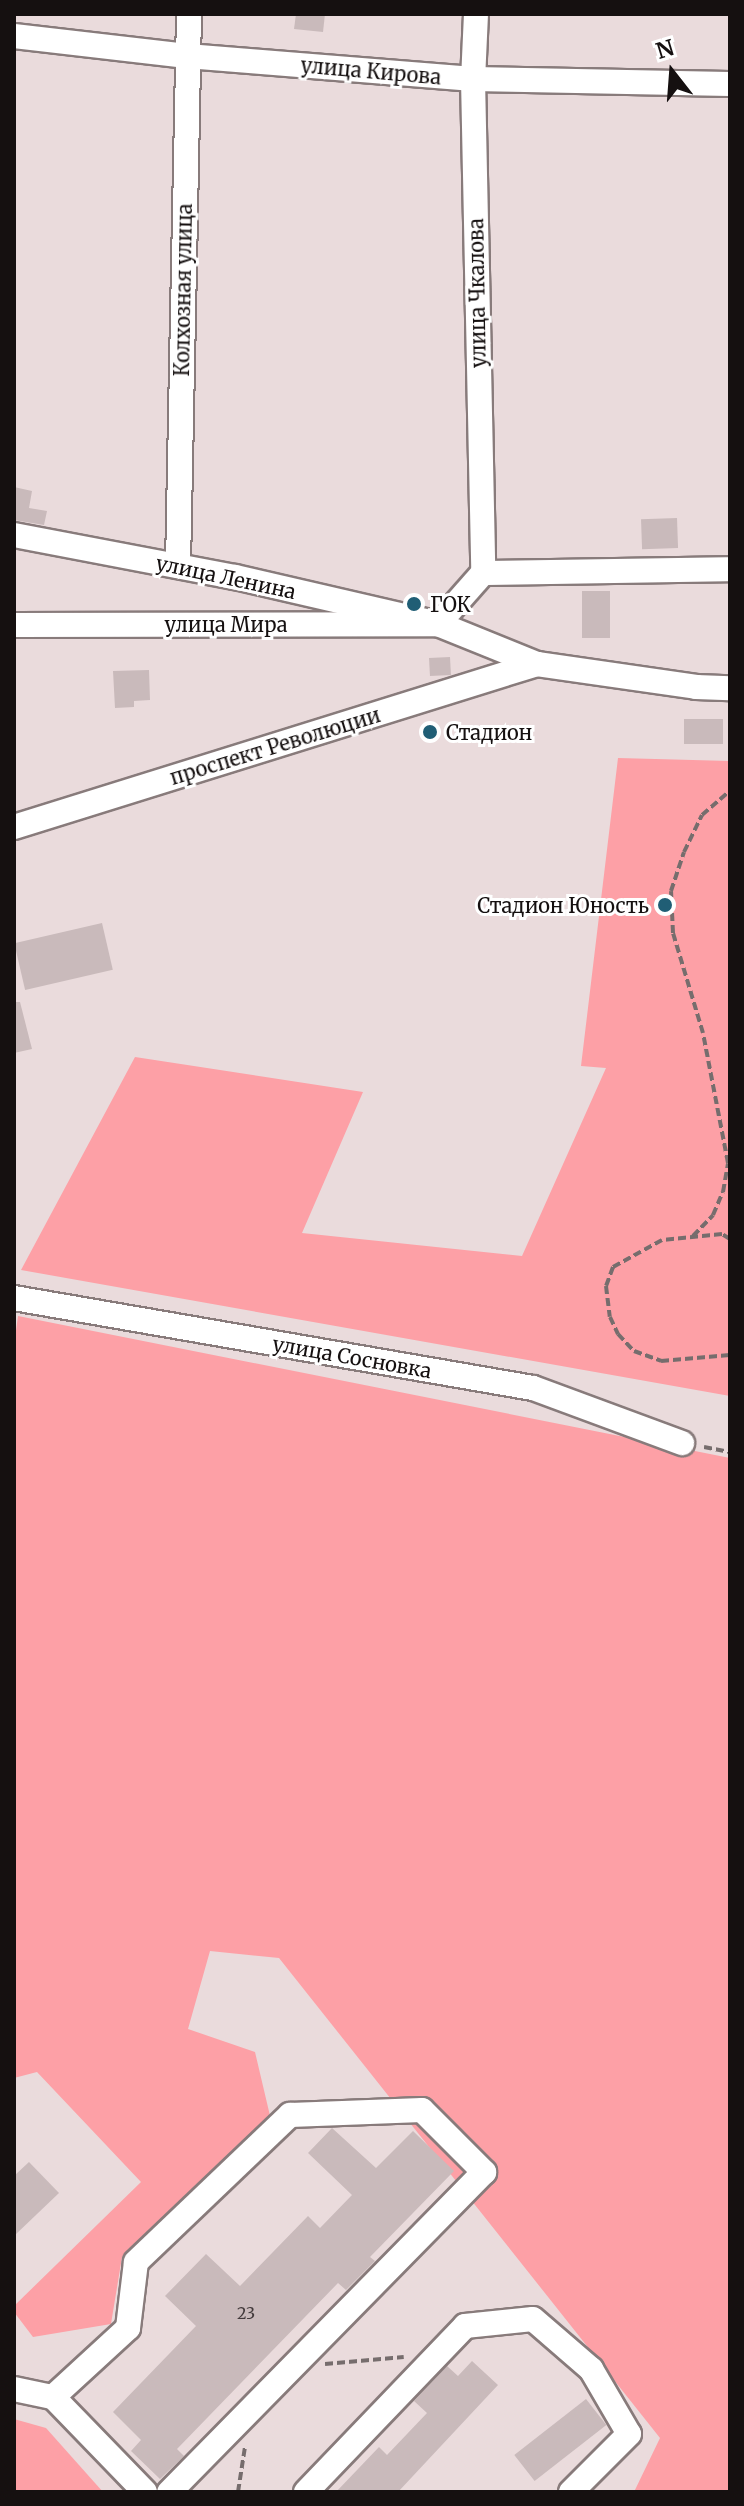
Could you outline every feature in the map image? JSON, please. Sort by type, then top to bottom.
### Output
[{"type":"street","name":"Колхозная улица","points":[[178,566],[189,14]]},
{"type":"street","name":"улица Чкалова","points":[[476,14],[473,79],[483,573]]},
{"type":"street","name":"улица Кирова","points":[[14,36],[187,56],[473,79],[730,84]]},
{"type":"street","name":"улица Ленина","points":[[14,535],[178,566],[438,624],[537,664]]},
{"type":"street","points":[[438,624],[483,573],[730,569]]},
{"type":"street","name":"улица Мира","points":[[14,625],[438,624]]},
{"type":"street","points":[[537,664],[696,687],[730,688]]},
{"type":"street","name":"проспект Революции","points":[[14,827],[537,664]]},
{"type":"street","name":"улица Сосновка","points":[[14,1298],[533,1388],[682,1443]]},
{"type":"street","points":[[53,2397],[128,2328],[136,2262],[290,2115],[422,2110],[484,2172],[169,2492]]},
{"type":"street","points":[[306,2492],[465,2326],[533,2319],[591,2369],[629,2434],[571,2492]]},
{"type":"street","points":[[14,2389],[53,2397],[145,2492]]},
{"type":"path","points":[[693,1236],[713,1215],[729,1166],[710,1061],[673,933],[671,891],[684,852],[702,815],[730,791]]},
{"type":"path","points":[[730,1239],[722,1234],[662,1240],[613,1267],[606,1286],[610,1317],[618,1334],[634,1351],[661,1361],[730,1355]]},
{"type":"path","points":[[682,1443],[730,1452]]},
{"type":"path","points":[[291,2367],[438,2354]]},
{"type":"path","points":[[238,2492],[246,2440]]},
{"type":"shaded area","points":[[618,758],[730,761],[730,1396],[21,1270],[135,1057],[363,1092],[302,1233],[522,1256],[606,1068],[581,1066]]},
{"type":"shaded area","points":[[18,1316],[730,1458],[730,2492],[634,2492],[660,2438],[279,1958],[210,1951],[188,2029],[255,2052],[271,2120],[122,2257],[111,2324],[33,2337],[14,2312],[14,2306],[141,2182],[37,2072],[14,2078],[14,1345]]},
{"type":"shaded area","points":[[14,2419],[46,2428],[103,2492],[14,2492]]},
{"type":"building","points":[[296,14],[325,14],[323,32],[294,29]]},
{"type":"building","points":[[14,487],[32,491],[29,508],[47,511],[44,525],[14,520]]},
{"type":"building","points":[[677,518],[678,548],[642,549],[641,519]]},
{"type":"building","points":[[582,591],[610,591],[610,638],[582,638]]},
{"type":"building","points":[[450,657],[451,675],[430,676],[429,658]]},
{"type":"building","points":[[149,670],[150,700],[134,701],[134,707],[115,708],[113,671]]},
{"type":"building","points":[[684,719],[723,719],[723,744],[684,744]]},
{"type":"building","points":[[102,923],[113,970],[25,990],[14,943]]},
{"type":"building","points":[[14,1002],[20,1002],[32,1049],[14,1053]]},
{"type":"building","points":[[332,2128],[376,2168],[413,2131],[454,2171],[370,2257],[375,2261],[346,2290],[338,2283],[177,2449],[184,2456],[160,2479],[131,2451],[141,2440],[113,2412],[196,2326],[165,2296],[206,2254],[240,2286],[308,2216],[320,2228],[352,2195],[308,2153]]},
{"type":"building","points":[[29,2162],[59,2193],[14,2236],[14,2176]]},
{"type":"building","points":[[472,2361],[498,2385],[398,2492],[336,2492],[379,2447],[387,2455],[427,2413],[414,2401],[447,2366],[458,2376]]},
{"type":"building","points":[[586,2399],[606,2425],[535,2481],[514,2455]]},
{"type":"place","name":"ГОК","points":[[414,604]]},
{"type":"place","name":"Стадион","points":[[430,732]]},
{"type":"place","name":"Стадион Юность","points":[[665,905]]}]
